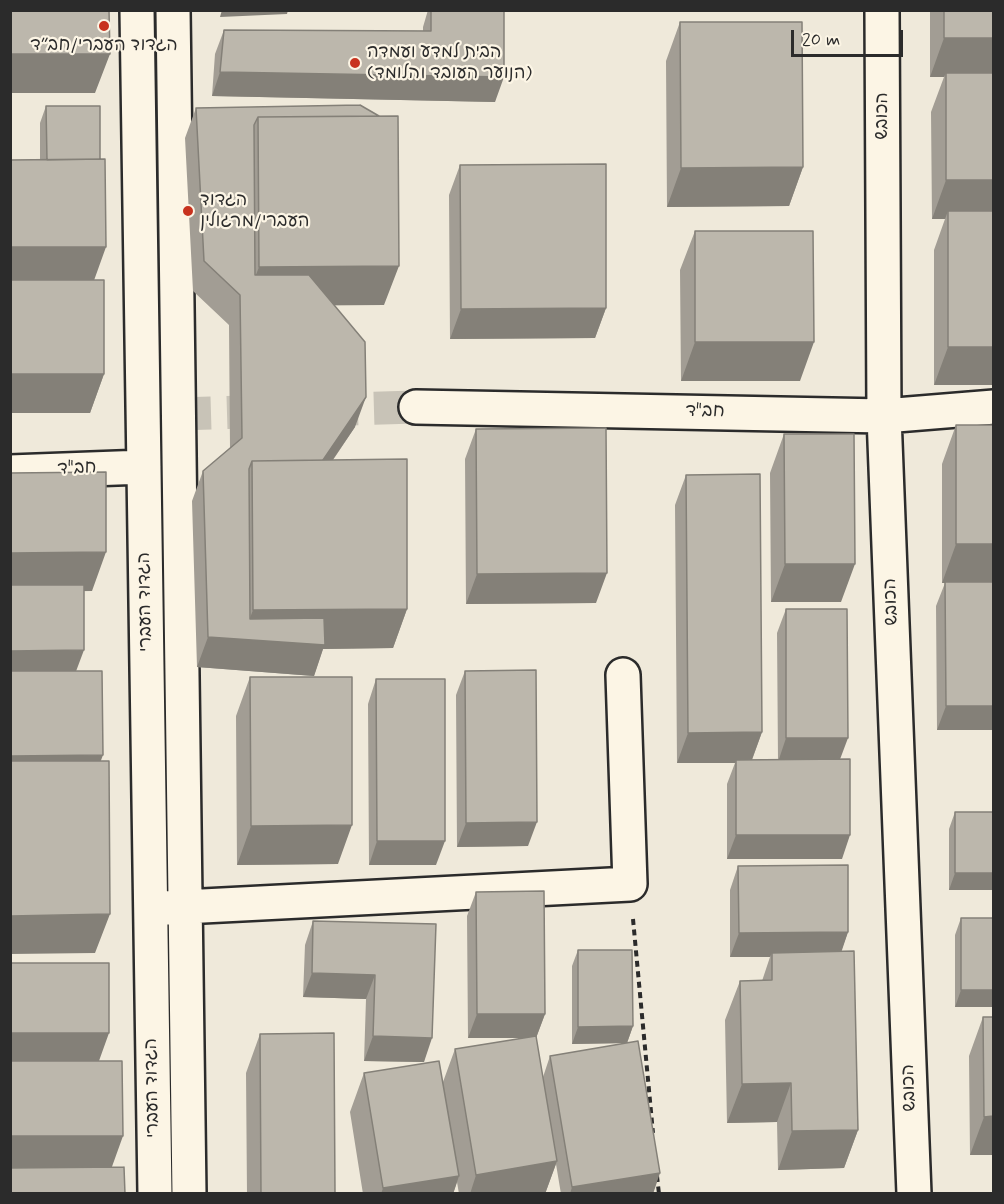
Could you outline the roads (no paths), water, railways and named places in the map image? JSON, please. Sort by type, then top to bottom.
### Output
[{"type":"street","name":"הגדוד העברי","points":[[137,10],[155,1194]]},
{"type":"street","name":"הגדוד העברי","points":[[173,10],[189,1194]]},
{"type":"street","name":"הכובש","points":[[882,10],[884,416],[914,1194]]},
{"type":"street","name":"חב\"ד","points":[[416,407],[884,416],[993,407]]},
{"type":"street","name":"חב\"ד","points":[[10,472],[144,467]]},
{"type":"street","points":[[150,909],[630,884],[623,675]]},
{"type":"tunnel","points":[[178,414],[416,407]]},
{"type":"place","name":"הגדוד העברי/חב״ד","points":[[104,26]]},
{"type":"place","name":"הבית למדע ועמדה (הנוער העובד והלומד)","points":[[355,63]]},
{"type":"place","name":"הגדוד העברי/מרגולין","points":[[188,211]]}]
